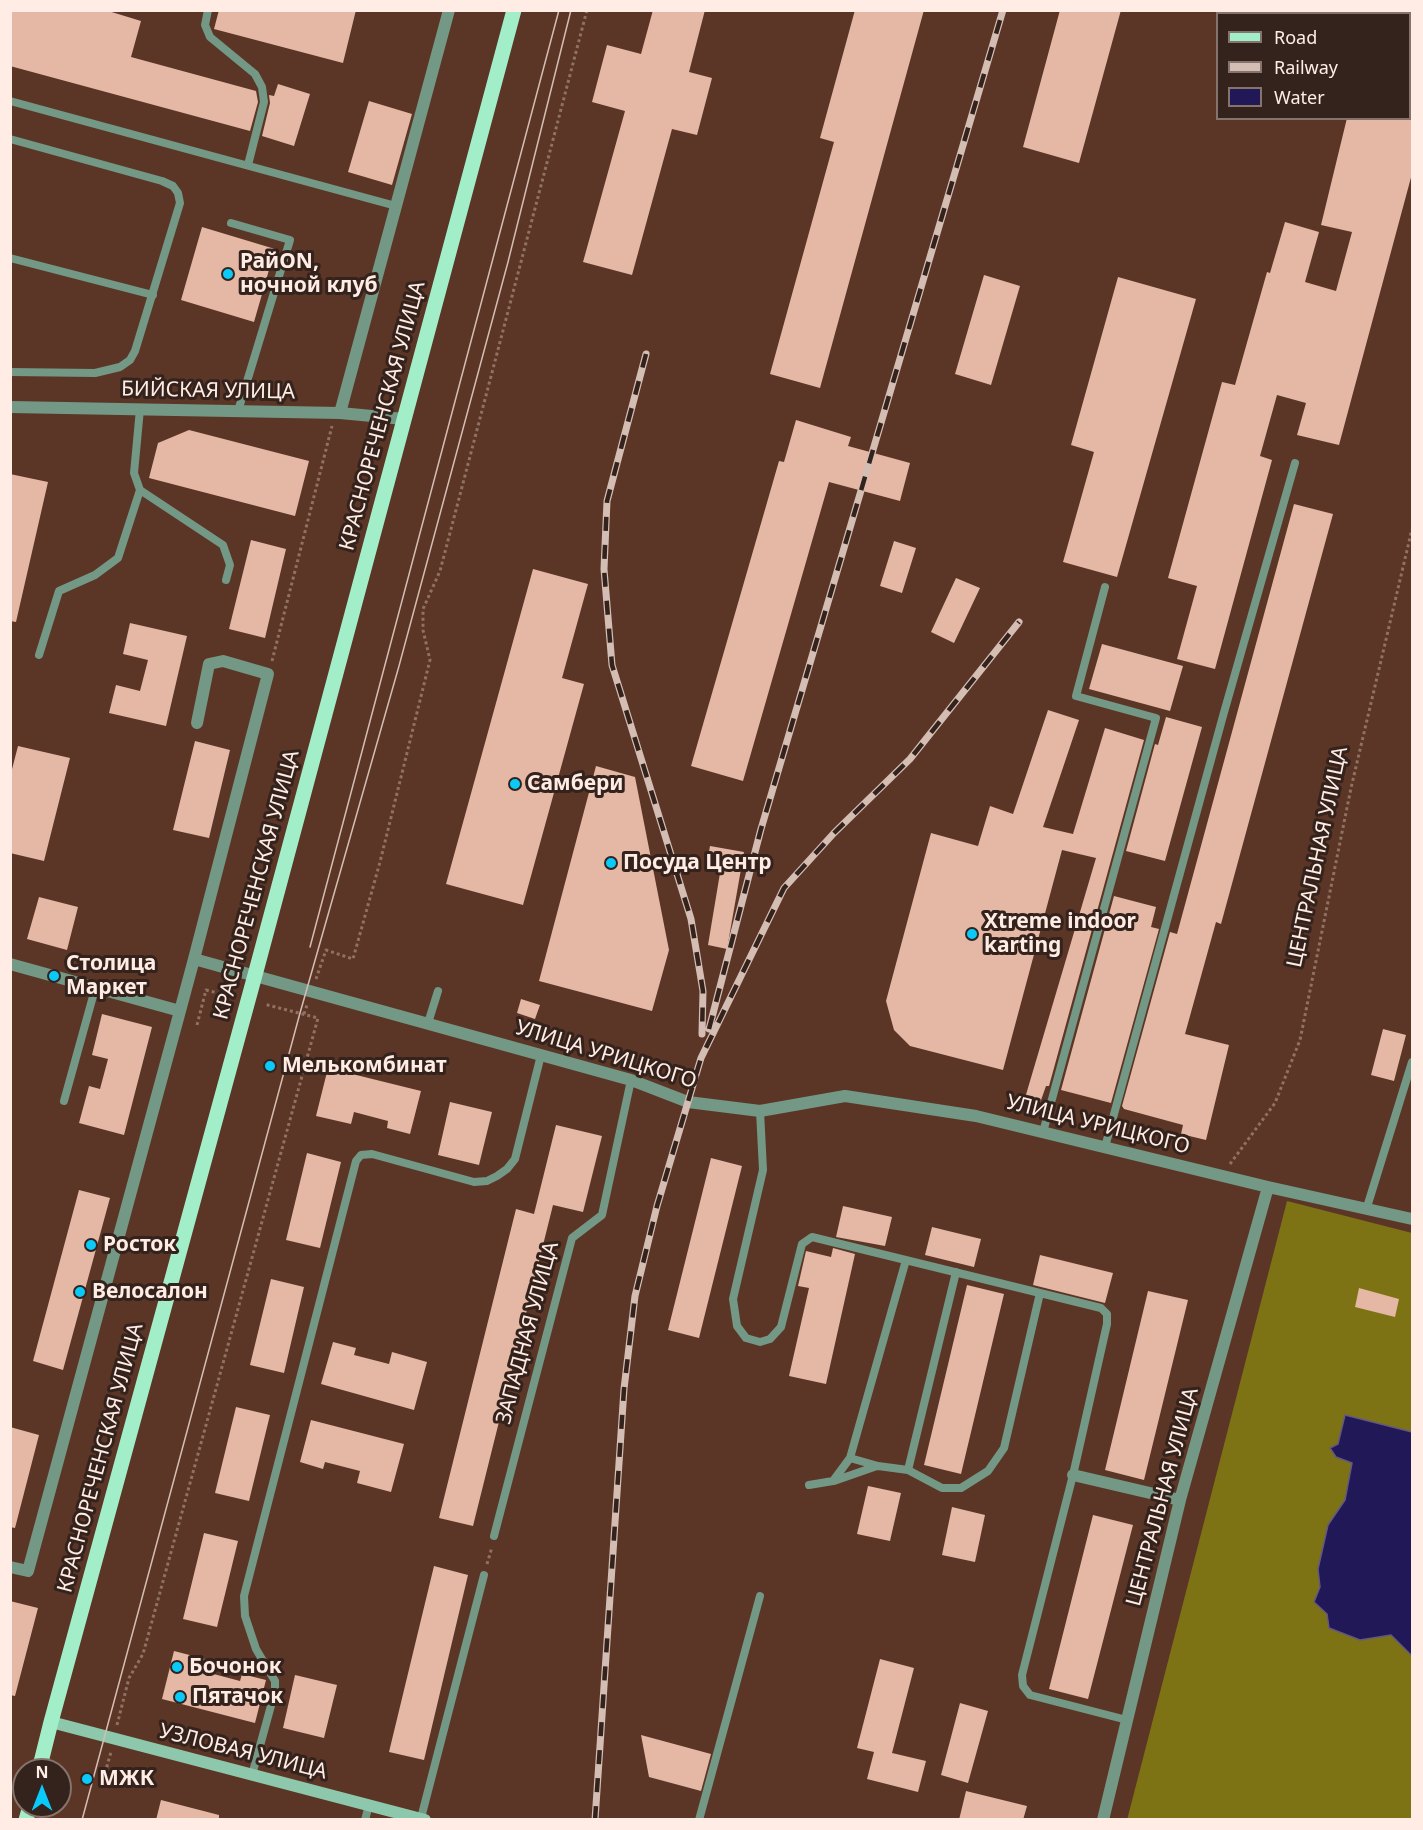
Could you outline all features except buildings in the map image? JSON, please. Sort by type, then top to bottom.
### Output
[{"type":"main road","name":"КРАСНОРЕЧЕНСКАЯ УЛИЦА","points":[[42,1758],[514,10]]},
{"type":"street","points":[[338,413],[449,10]]},
{"type":"street","name":"БИЙСКАЯ УЛИЦА","points":[[10,407],[338,413],[404,419]]},
{"type":"street","points":[[10,1567],[28,1571],[180,1011],[268,674],[223,661],[209,664],[197,723]]},
{"type":"street","name":"УЛИЦА УРИЦКОГО","points":[[194,958],[631,1080],[688,1102],[760,1112],[845,1096],[976,1116],[1221,1176],[1413,1219]]},
{"type":"street","points":[[10,964],[180,1011]]},
{"type":"street","name":"ЦЕНТРАЛЬНАЯ УЛИЦА","points":[[1103,1820],[1180,1500],[1268,1187]]},
{"type":"street","points":[[1073,1475],[1180,1500]]},
{"type":"street","name":"УЗЛОВАЯ УЛИЦА","points":[[51,1722],[423,1819]]},
{"type":"lane","points":[[208,10],[205,25],[210,37],[255,74],[262,87],[264,102],[248,165]]},
{"type":"lane","points":[[10,101],[396,206]]},
{"type":"lane","points":[[10,139],[162,181],[173,186],[178,193],[180,203],[135,351],[130,360],[120,368],[95,373],[10,372]]},
{"type":"lane","points":[[231,223],[290,240],[238,411]]},
{"type":"lane","points":[[10,258],[153,294]]},
{"type":"lane","points":[[140,409],[134,473],[140,490],[223,545],[230,565],[226,580]]},
{"type":"lane","points":[[1105,1147],[1295,463]]},
{"type":"lane","points":[[39,656],[59,591],[94,576],[118,558],[140,490]]},
{"type":"lane","points":[[1043,1132],[1156,718],[1076,696],[1105,587]]},
{"type":"lane","points":[[64,1101],[95,988]]},
{"type":"lane","points":[[428,1023],[438,991]]},
{"type":"lane","points":[[252,1775],[275,1691],[275,1681],[255,1649],[245,1616],[244,1596],[356,1161],[362,1155],[372,1154],[474,1182],[487,1181],[497,1176],[515,1159],[541,1055]]},
{"type":"lane","points":[[1366,1207],[1413,1062]]},
{"type":"lane","name":"ЗАПАДНАЯ УЛИЦА","points":[[494,1536],[572,1238],[602,1215],[631,1080]]},
{"type":"lane","points":[[760,1112],[763,1170],[733,1299],[737,1326],[746,1338],[760,1342],[770,1340],[781,1327],[802,1244],[812,1237],[1101,1308],[1107,1314],[1107,1324],[1073,1475],[1022,1676],[1023,1686],[1030,1695],[1127,1720]]},
{"type":"lane","points":[[833,1481],[849,1458],[906,1260]]},
{"type":"lane","points":[[908,1470],[956,1272]]},
{"type":"lane","points":[[849,1458],[878,1466],[908,1470],[942,1488],[961,1488],[988,1471],[1004,1448],[1040,1293]]},
{"type":"lane","points":[[809,1485],[833,1481],[878,1466]]},
{"type":"lane","points":[[423,1819],[484,1575]]},
{"type":"lane","points":[[699,1820],[760,1596]]},
{"type":"lane","points":[[365,1820],[369,1805]]},
{"type":"path","points":[[304,1014],[326,950],[353,959],[380,862],[430,660],[423,630],[423,609],[440,571],[587,10]]},
{"type":"path","points":[[268,674],[338,413]]},
{"type":"path","name":"ЦЕНТРАЛЬНАЯ УЛИЦА","points":[[1221,1176],[1275,1103],[1300,1040],[1351,788],[1413,529]]},
{"type":"path","points":[[105,1773],[129,1678],[142,1654],[318,1018],[206,990],[197,1025]]},
{"type":"path","points":[[484,1575],[494,1536]]},
{"type":"shaded area","points":[[1287,1201],[1412,1233],[1412,1819],[1127,1820]]},
{"type":"water","points":[[1345,1415],[1412,1432],[1412,1656],[1391,1635],[1360,1640],[1329,1628],[1327,1614],[1314,1602],[1320,1587],[1318,1569],[1328,1525],[1345,1500],[1352,1463],[1336,1457],[1330,1448],[1338,1444]]},
{"type":"tram line","points":[[310,947],[559,10]]},
{"type":"tram line","points":[[82,1820],[300,1013],[399,666],[508,262],[571,10]]},
{"type":"railway","points":[[709,1029],[761,829],[1003,10]]},
{"type":"railway","points":[[646,354],[607,501],[604,569],[612,665],[691,919],[703,991],[702,1034]]},
{"type":"railway","points":[[595,1820],[624,1389],[635,1296],[657,1206],[701,1058],[784,888],[834,833],[910,759],[1019,622]]},
{"type":"place","name":"РайON, ночной клуб","points":[[228,274]]},
{"type":"place","name":"Самбери","points":[[515,784]]},
{"type":"place","name":"Посуда Центр","points":[[611,863]]},
{"type":"place","name":"Xtreme indoor karting","points":[[972,934]]},
{"type":"place","name":"Столица Маркет","points":[[54,976]]},
{"type":"place","name":"Мелькомбинат","points":[[270,1066]]},
{"type":"place","name":"Росток","points":[[91,1245]]},
{"type":"place","name":"Велосалон","points":[[80,1292]]},
{"type":"place","name":"Бочонок","points":[[177,1667]]},
{"type":"place","name":"Пятачок","points":[[180,1697]]},
{"type":"place","name":"МЖК","points":[[87,1779]]}]
